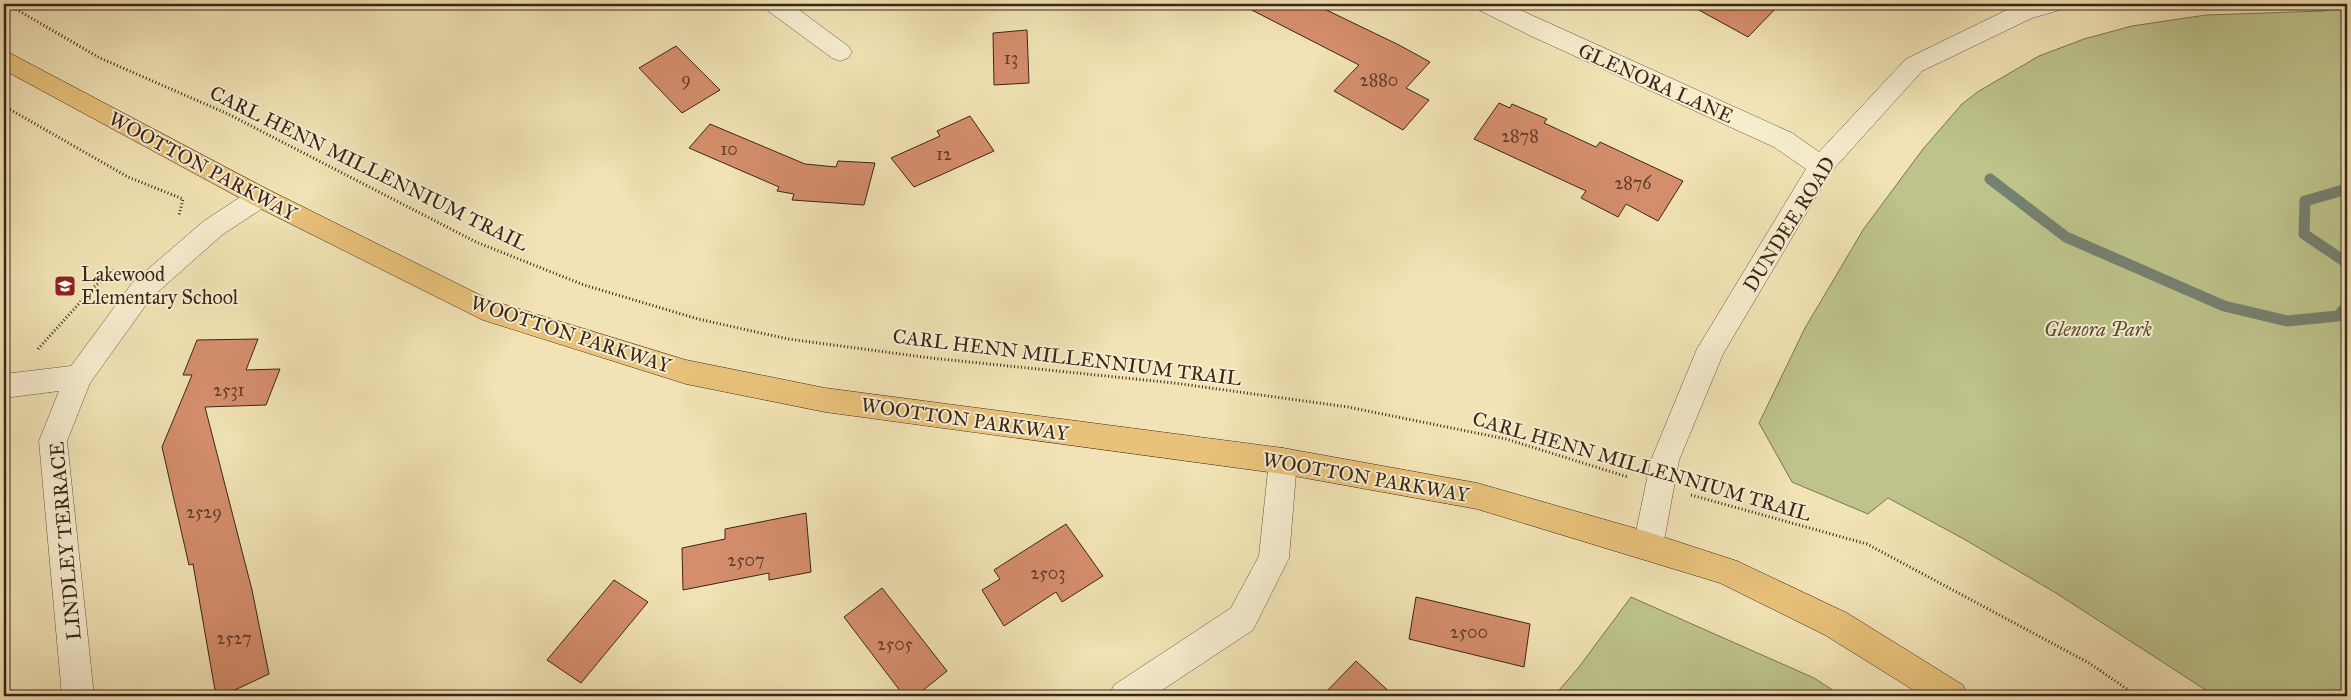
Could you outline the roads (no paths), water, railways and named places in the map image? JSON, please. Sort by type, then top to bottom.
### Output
[{"type":"main road","name":"WOOTTON PARKWAY","points":[[4,59],[260,198],[483,309],[686,372],[826,400],[1282,461],[1477,496],[1726,571],[1836,624],[1952,696]]},
{"type":"street","points":[[775,4],[840,52]]},
{"type":"street","name":"GLENORA LANE","points":[[1487,4],[1539,30],[1783,140],[1821,166]]},
{"type":"street","name":"DUNDEE ROAD","points":[[1648,546],[1665,460],[1711,349],[1821,166],[1914,65],[2021,7],[2052,4]]},
{"type":"street","name":"LINDLEY TERRACE","points":[[78,696],[53,441],[79,377],[142,290],[214,228],[260,198]]},
{"type":"street","points":[[4,386],[79,377]]},
{"type":"street","points":[[1124,696],[1242,619],[1274,558],[1282,461]]},
{"type":"waterway","points":[[1990,179],[2066,237],[2224,306],[2287,321],[2338,316],[2347,306]]},
{"type":"waterway","points":[[2347,189],[2305,201],[2304,234],[2347,263]]},
{"type":"place","name":"Lakewood Elementary School","points":[[65,286]]},
{"type":"park label","name":"Glenora Park","points":[[2098,329]]}]
